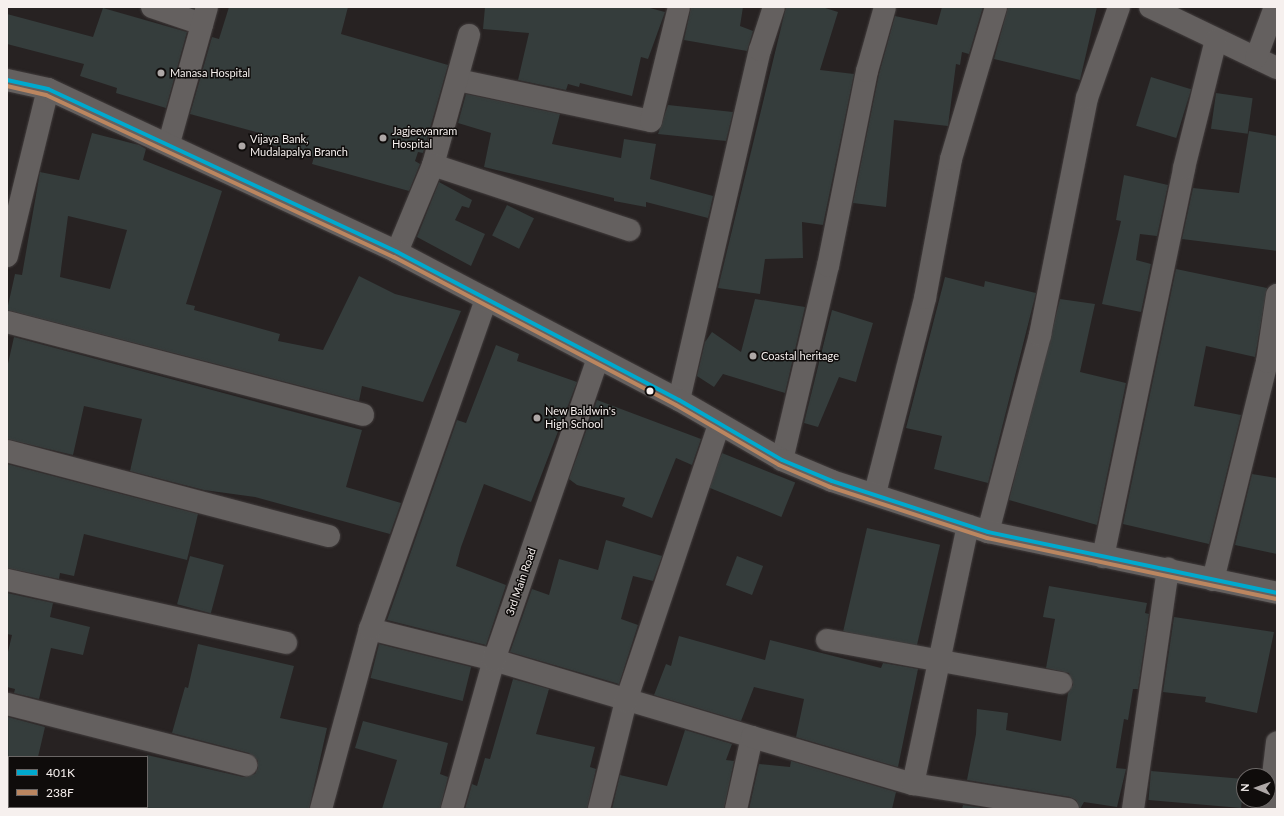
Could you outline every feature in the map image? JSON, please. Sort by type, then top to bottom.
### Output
[{"type":"street","points":[[152,7],[204,16],[169,143]]},
{"type":"street","points":[[458,80],[651,121],[678,7]]},
{"type":"street","points":[[679,400],[760,50],[774,7]]},
{"type":"street","points":[[782,460],[828,266],[867,70],[885,7]]},
{"type":"street","points":[[875,492],[925,298],[951,159],[996,7]]},
{"type":"street","points":[[913,784],[938,660],[1040,335],[1087,98],[1119,7]]},
{"type":"street","points":[[1150,7],[1277,68]]},
{"type":"street","points":[[1256,58],[1276,7]]},
{"type":"street","points":[[397,252],[433,165],[470,35]]},
{"type":"street","points":[[1103,557],[1182,175],[1216,40]]},
{"type":"street","points":[[7,80],[48,89],[169,143],[397,252],[679,400],[782,460],[832,481],[875,492],[978,529],[1103,557],[1168,569],[1277,593]]},
{"type":"street","points":[[7,256],[48,89]]},
{"type":"street","points":[[433,165],[630,230]]},
{"type":"street","points":[[1213,580],[1267,362],[1277,295]]},
{"type":"street","points":[[321,809],[370,629],[486,299]]},
{"type":"street","points":[[7,322],[363,415]]},
{"type":"street","name":"3rd Main Road","points":[[452,809],[494,660],[598,358]]},
{"type":"street","points":[[599,809],[626,701],[720,424]]},
{"type":"street","points":[[7,451],[329,536]]},
{"type":"street","points":[[1133,809],[1168,569]]},
{"type":"street","points":[[7,580],[286,643]]},
{"type":"street","points":[[370,629],[494,660],[626,701],[913,784],[1068,809]]},
{"type":"street","points":[[827,640],[1061,682]]},
{"type":"street","points":[[7,704],[246,766]]},
{"type":"street","points":[[736,809],[752,737]]},
{"type":"street","points":[[1269,809],[1277,742]]},
{"type":"building","points":[[229,7],[348,7],[341,34],[448,65],[423,153],[418,152],[415,161],[420,164],[409,191],[312,164],[314,157],[261,142],[263,134],[190,114],[212,37],[219,39]]},
{"type":"building","points":[[485,7],[646,7],[665,12],[648,59],[641,57],[632,96],[580,83],[579,87],[568,84],[566,90],[518,80],[529,33],[483,29]]},
{"type":"building","points":[[691,7],[743,7],[740,26],[753,31],[747,51],[684,40]]},
{"type":"building","points":[[786,7],[822,7],[838,12],[820,70],[854,74],[823,225],[802,222],[803,258],[765,259],[760,294],[718,288]]},
{"type":"building","points":[[942,7],[983,7],[969,54],[962,52],[960,65],[956,64],[948,126],[894,120],[886,207],[853,203],[879,74],[895,16],[937,25]]},
{"type":"building","points":[[1008,7],[1097,7],[1080,80],[994,59]]},
{"type":"building","points":[[103,8],[187,32],[166,108],[116,93],[117,88],[80,76],[84,64],[7,44],[7,14],[93,37]]},
{"type":"building","points":[[1151,77],[1191,89],[1176,138],[1136,126]]},
{"type":"building","points":[[1216,93],[1253,98],[1248,134],[1211,129]]},
{"type":"building","points":[[466,94],[560,114],[552,144],[621,158],[624,139],[656,144],[650,179],[713,196],[708,218],[646,202],[646,207],[614,201],[614,198],[484,167],[491,133],[458,123]]},
{"type":"building","points":[[668,105],[733,112],[726,141],[658,134]]},
{"type":"building","points":[[1249,131],[1277,136],[1277,251],[1182,239],[1193,188],[1239,193]]},
{"type":"building","points":[[92,133],[139,145],[146,149],[143,160],[222,191],[186,304],[195,306],[194,310],[280,334],[278,341],[323,350],[359,276],[395,294],[461,311],[423,402],[362,386],[359,401],[7,310],[15,274],[22,275],[40,172],[79,180]],"holes":[[[68,216],[127,230],[110,289],[60,277]]]},
{"type":"building","points":[[1124,175],[1168,185],[1157,236],[1140,234],[1136,260],[1151,264],[1141,312],[1102,304],[1121,221],[1116,220]]},
{"type":"building","points":[[439,182],[472,200],[469,208],[462,206],[455,220],[485,234],[471,266],[417,237]]},
{"type":"building","points":[[507,205],[534,218],[519,249],[492,236]]},
{"type":"building","points":[[1176,269],[1267,288],[1255,357],[1206,346],[1194,406],[1241,415],[1209,544],[1123,524]]},
{"type":"building","points":[[945,277],[984,287],[985,281],[1036,293],[988,483],[934,469],[942,436],[906,428]]},
{"type":"building","points":[[755,299],[805,307],[785,393],[723,374],[714,387],[697,376],[705,342],[712,332],[741,352]]},
{"type":"building","points":[[1060,299],[1095,304],[1080,372],[1126,383],[1097,525],[1009,500]]},
{"type":"building","points":[[832,310],[873,323],[856,382],[839,377],[818,427],[804,423]]},
{"type":"building","points":[[14,337],[362,430],[346,487],[401,503],[390,534],[255,497],[204,490],[130,471],[142,419],[84,406],[73,455],[7,439],[7,368]]},
{"type":"building","points":[[496,345],[519,354],[517,361],[577,382],[531,502],[484,484],[461,547],[456,566],[506,585],[486,645],[387,620],[457,420],[466,423]]},
{"type":"building","points":[[597,400],[701,439],[692,465],[676,458],[652,518],[622,506],[625,498],[577,485],[569,479]]},
{"type":"building","points":[[722,453],[795,483],[781,517],[708,487]]},
{"type":"building","points":[[7,464],[198,514],[187,560],[84,534],[74,576],[60,573],[59,579],[7,568]]},
{"type":"building","points":[[1252,474],[1277,478],[1277,554],[1235,545]]},
{"type":"building","points":[[867,528],[940,545],[916,648],[843,631]]},
{"type":"building","points":[[606,540],[662,556],[653,581],[633,576],[621,619],[638,625],[619,684],[510,652],[532,589],[549,595],[559,559],[598,570]]},
{"type":"building","points":[[190,556],[224,565],[211,613],[177,604]]},
{"type":"building","points":[[737,556],[763,566],[752,595],[726,585]]},
{"type":"building","points":[[1049,586],[1147,603],[1145,613],[1149,614],[1138,689],[1133,689],[1128,720],[1124,719],[1116,768],[1126,769],[1117,807],[1084,802],[1080,809],[1076,800],[1070,797],[967,780],[976,734],[977,709],[1008,713],[1006,730],[1061,741],[1068,693],[1073,685],[1069,673],[1046,668],[1055,619],[1043,617]]},
{"type":"building","points":[[7,593],[53,603],[50,617],[90,627],[83,655],[51,648],[39,699],[14,693],[15,689],[7,687],[7,656],[12,635],[7,634]]},
{"type":"building","points":[[1174,617],[1274,632],[1257,713],[1205,702],[1206,697],[1163,692]]},
{"type":"building","points":[[679,636],[765,660],[770,640],[881,668],[883,663],[918,669],[898,767],[796,737],[804,699],[754,687],[741,721],[654,695],[666,664],[671,666]]},
{"type":"building","points":[[198,644],[294,666],[280,718],[327,728],[309,809],[148,809],[147,755],[243,777],[255,774],[258,768],[258,761],[249,753],[172,733],[185,687],[188,688]]},
{"type":"building","points":[[379,644],[471,667],[463,701],[371,678]]},
{"type":"building","points":[[513,679],[549,689],[536,734],[595,747],[590,767],[596,769],[587,809],[465,809],[472,784],[477,786],[485,758],[490,759]]},
{"type":"building","points":[[8,717],[45,727],[38,756],[7,757]]},
{"type":"building","points":[[363,721],[448,743],[440,774],[448,777],[440,809],[382,809],[397,760],[355,748]]},
{"type":"building","points":[[685,730],[732,744],[726,760],[734,761],[724,809],[612,809],[620,775],[667,786]]},
{"type":"building","points":[[791,761],[896,792],[892,809],[749,809],[759,764],[790,767]]},
{"type":"building","points":[[1151,771],[1236,778],[1236,808],[1148,800]]},
{"type":"building","points":[[963,805],[990,809],[962,809]]},
{"type":"transit line","name":"401K","points":[[7,80],[48,89],[397,252],[679,400],[782,460],[832,481],[988,532],[1277,593]]},
{"type":"transit line","name":"238F","points":[[7,86],[46,95],[394,257],[676,405],[779,465],[830,487],[987,538],[1276,599]]},
{"type":"place","name":"Manasa Hospital","points":[[161,73]]},
{"type":"place","name":"Jagjeevanram Hospital","points":[[383,138]]},
{"type":"place","name":"Vijaya Bank, Mudalapalya Branch","points":[[242,146]]},
{"type":"place","name":"Coastal heritage","points":[[753,356]]},
{"type":"place","name":"New Baldwin's High School","points":[[537,418]]}]
